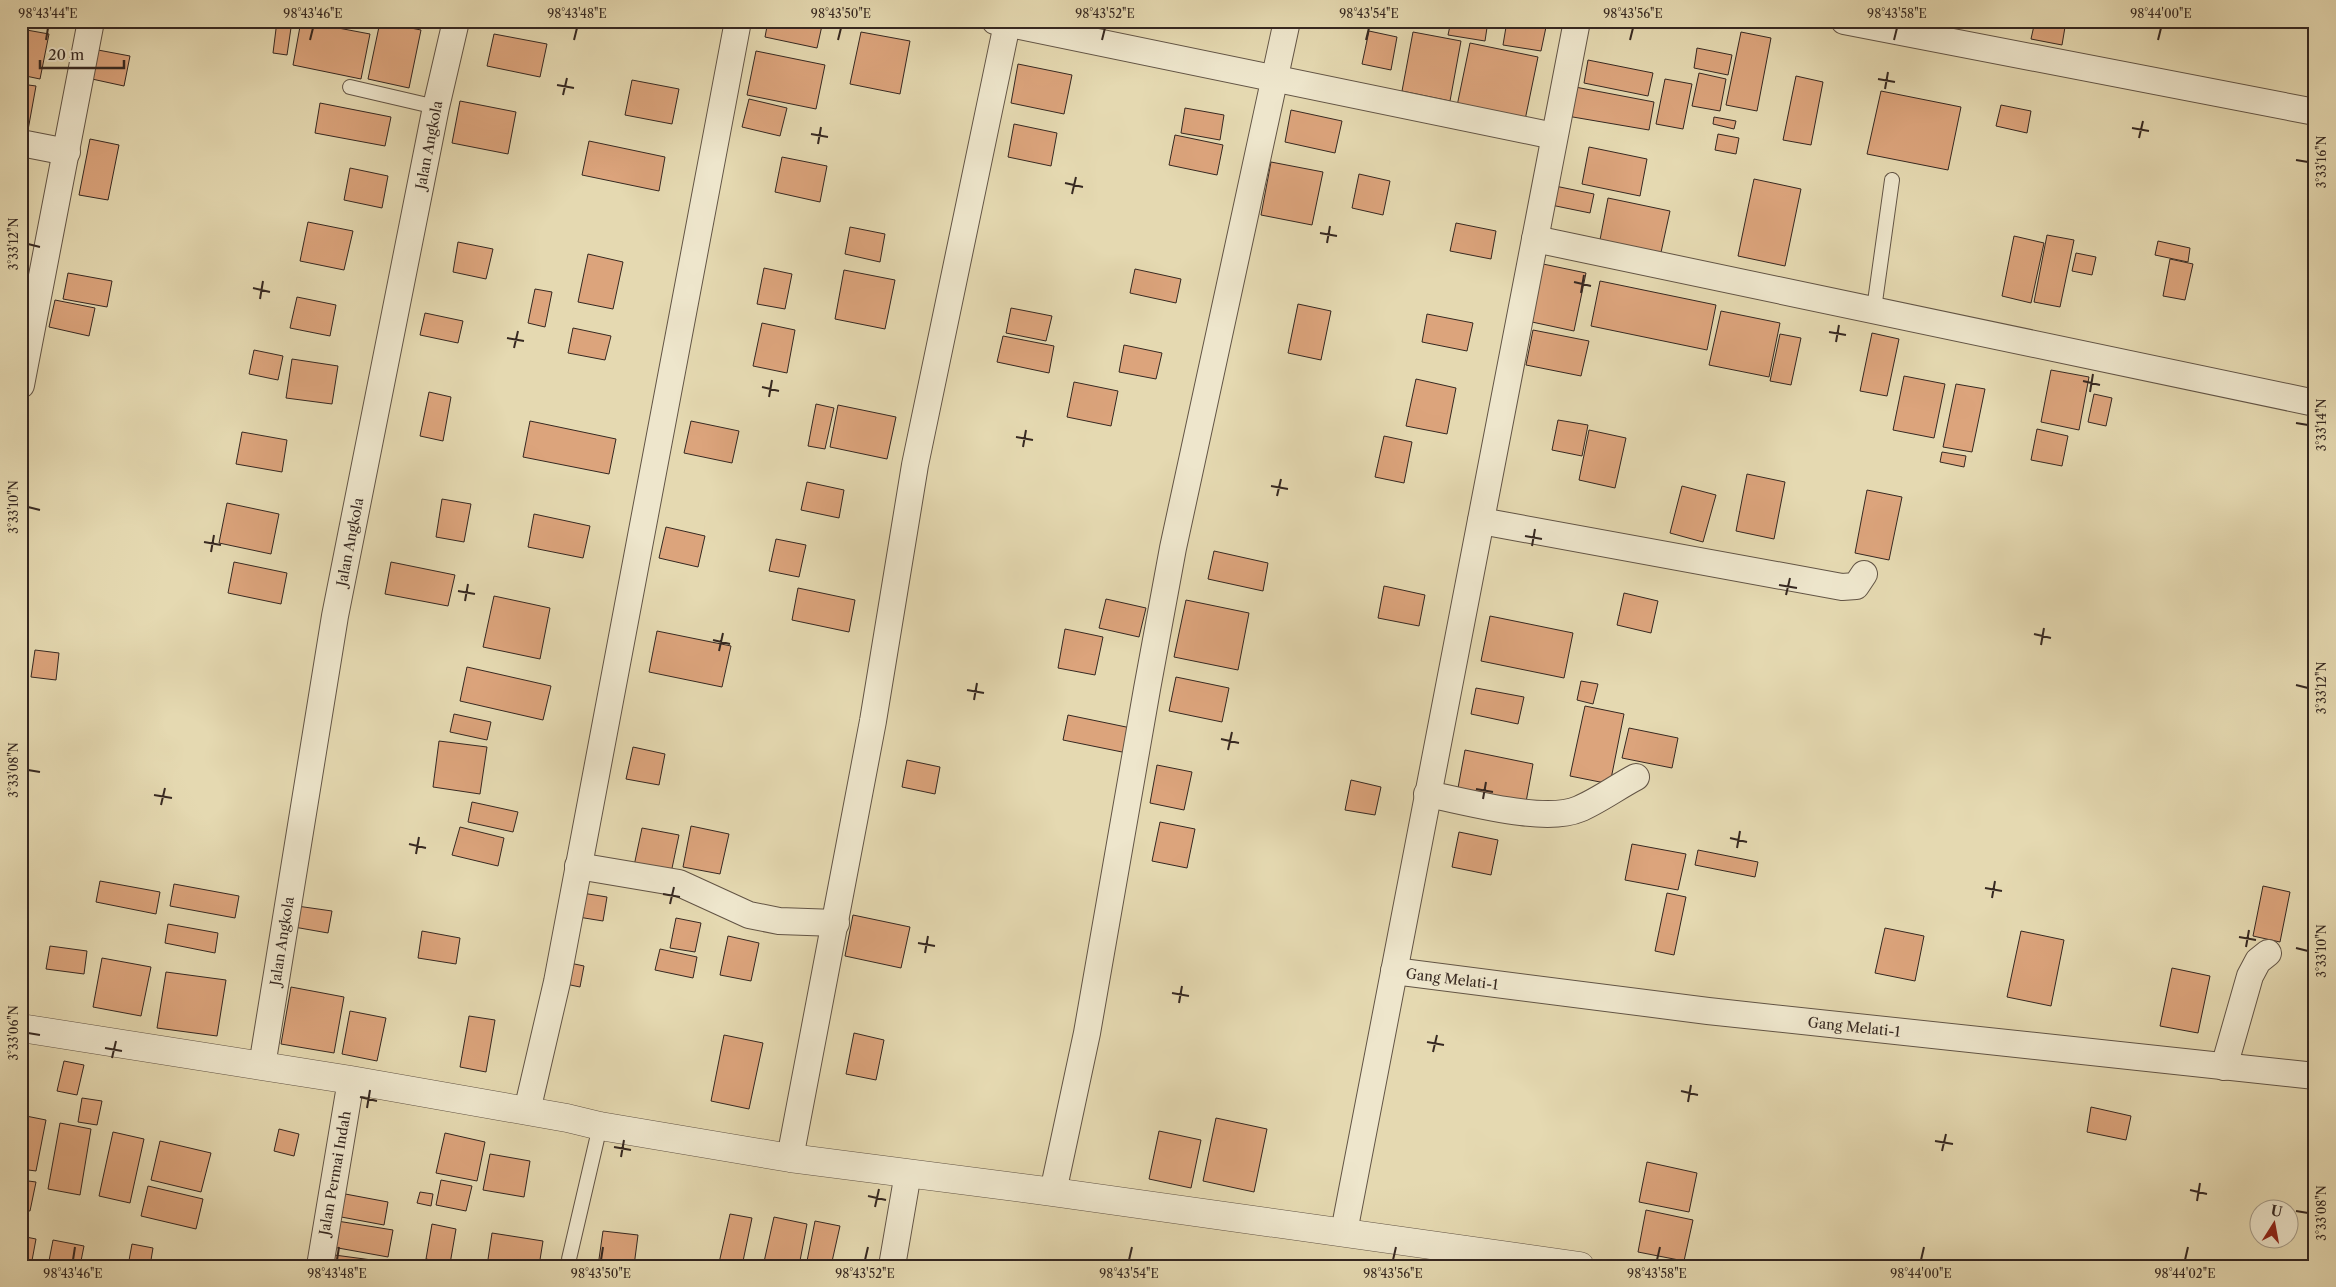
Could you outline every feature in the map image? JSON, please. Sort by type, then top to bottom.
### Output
[{"type":"street","points":[[22,376],[91,21]]},
{"type":"street","name":"Jalan Angkola","points":[[262,1066],[335,616],[436,107],[456,21]]},
{"type":"street","points":[[527,1111],[557,982],[738,21]]},
{"type":"street","points":[[1054,1192],[1087,1033],[1147,689],[1172,558],[1287,21]]},
{"type":"street","points":[[1344,1232],[1577,21]]},
{"type":"street","points":[[1844,21],[2315,112]]},
{"type":"street","points":[[790,1158],[873,721],[915,465],[1001,23],[1554,136]]},
{"type":"street","points":[[21,143],[66,152]]},
{"type":"street","points":[[1535,239],[2315,403]]},
{"type":"street","points":[[1480,521],[1842,588],[1856,586],[1864,574]]},
{"type":"street","points":[[1427,794],[1516,811],[1561,813],[1578,810],[1636,777]]},
{"type":"street","points":[[578,866],[679,883],[749,915],[779,921],[836,923]]},
{"type":"street","points":[[2224,1067],[2250,976],[2258,962],[2268,953]]},
{"type":"street","name":"Gang Melati-1","points":[[1394,971],[1708,1011],[2315,1076]]},
{"type":"street","points":[[21,1028],[351,1080],[567,1118],[600,1126],[790,1158],[1054,1192],[1580,1266]]},
{"type":"street","name":"Jalan Permai Indah","points":[[320,1266],[351,1080]]},
{"type":"street","points":[[892,1266],[908,1173]]},
{"type":"lane","points":[[350,87],[436,107]]},
{"type":"lane","points":[[1874,309],[1892,180]]},
{"type":"lane","points":[[569,1259],[600,1126]]},
{"type":"building","points":[[277,21],[292,21],[287,55],[273,53]]},
{"type":"building","points":[[301,21],[370,34],[361,79],[293,65]]},
{"type":"building","points":[[768,21],[823,21],[817,48],[765,37]]},
{"type":"building","points":[[1451,21],[1488,21],[1485,41],[1448,35]]},
{"type":"building","points":[[1507,21],[1546,27],[1541,51],[1503,45]]},
{"type":"building","points":[[1908,21],[1939,21],[1938,27]]},
{"type":"building","points":[[2035,21],[2066,21],[2062,45],[2031,39]]},
{"type":"building","points":[[380,22],[421,30],[409,88],[368,79]]},
{"type":"building","points":[[21,29],[49,34],[40,79],[21,75]]},
{"type":"building","points":[[1369,31],[1397,37],[1391,70],[1362,64]]},
{"type":"building","points":[[861,32],[910,41],[900,94],[850,84]]},
{"type":"building","points":[[1413,32],[1461,41],[1450,101],[1402,91]]},
{"type":"building","points":[[1741,32],[1771,38],[1757,111],[1726,105]]},
{"type":"building","points":[[494,34],[547,44],[540,77],[487,66]]},
{"type":"building","points":[[1470,43],[1538,57],[1525,120],[1457,106]]},
{"type":"building","points":[[1697,48],[1732,55],[1728,75],[1694,68]]},
{"type":"building","points":[[98,50],[130,56],[124,86],[92,79]]},
{"type":"building","points":[[756,51],[825,65],[816,109],[747,95]]},
{"type":"building","points":[[1588,60],[1653,73],[1648,96],[1584,83]]},
{"type":"building","points":[[1018,64],[1072,75],[1064,114],[1011,103]]},
{"type":"building","points":[[1699,73],[1726,79],[1720,111],[1692,106]]},
{"type":"building","points":[[1796,76],[1823,82],[1811,145],[1783,140]]},
{"type":"building","points":[[1665,79],[1692,84],[1683,129],[1656,124]]},
{"type":"building","points":[[632,80],[679,89],[672,124],[625,115]]},
{"type":"building","points":[[21,84],[36,86],[28,130],[21,129]]},
{"type":"building","points":[[1570,86],[1654,102],[1649,130],[1567,116]]},
{"type":"building","points":[[1881,91],[1961,107],[1948,170],[1867,154]]},
{"type":"building","points":[[749,99],[787,108],[780,136],[742,127]]},
{"type":"building","points":[[460,101],[516,112],[508,154],[452,143]]},
{"type":"building","points":[[320,103],[391,117],[385,146],[315,133]]},
{"type":"building","points":[[2001,105],[2031,111],[2027,133],[1996,126]]},
{"type":"building","points":[[1185,108],[1224,115],[1220,140],[1181,133]]},
{"type":"building","points":[[1291,110],[1342,121],[1335,153],[1285,142]]},
{"type":"building","points":[[1714,117],[1736,121],[1734,129],[1713,124]]},
{"type":"building","points":[[1014,124],[1057,133],[1051,166],[1008,157]]},
{"type":"building","points":[[1718,134],[1739,138],[1736,154],[1715,150]]},
{"type":"building","points":[[1175,135],[1223,145],[1217,175],[1169,165]]},
{"type":"building","points":[[90,139],[119,145],[108,200],[79,195]]},
{"type":"building","points":[[589,141],[665,157],[659,191],[582,175]]},
{"type":"building","points":[[1589,147],[1647,159],[1640,196],[1582,184]]},
{"type":"building","points":[[782,157],[827,166],[820,202],[775,192]]},
{"type":"building","points":[[1271,162],[1323,172],[1312,225],[1261,215]]},
{"type":"building","points":[[2315,167],[2315,186],[2310,185]]},
{"type":"building","points":[[350,168],[388,176],[382,208],[344,200]]},
{"type":"building","points":[[1359,174],[1390,181],[1383,215],[1352,208]]},
{"type":"building","points":[[1754,179],[1801,189],[1785,266],[1738,256]]},
{"type":"building","points":[[1555,186],[1594,194],[1590,213],[1551,205]]},
{"type":"building","points":[[1608,198],[1670,211],[1660,257],[1599,245]]},
{"type":"building","points":[[308,222],[353,231],[344,270],[300,261]]},
{"type":"building","points":[[1456,223],[1496,231],[1491,259],[1450,251]]},
{"type":"building","points":[[850,227],[885,234],[880,262],[845,254]]},
{"type":"building","points":[[2047,235],[2074,240],[2060,307],[2034,302]]},
{"type":"building","points":[[2014,236],[2044,243],[2031,303],[2002,296]]},
{"type":"building","points":[[2158,241],[2190,248],[2188,262],[2155,255]]},
{"type":"building","points":[[458,242],[493,249],[486,279],[453,272]]},
{"type":"building","points":[[2076,253],[2096,257],[2092,275],[2072,271]]},
{"type":"building","points":[[588,254],[623,262],[613,309],[578,302]]},
{"type":"building","points":[[2170,259],[2193,264],[2185,300],[2163,296]]},
{"type":"building","points":[[1543,264],[1586,273],[1574,331],[1532,322]]},
{"type":"building","points":[[764,268],[792,274],[785,309],[757,304]]},
{"type":"building","points":[[1135,269],[1181,279],[1176,303],[1130,293]]},
{"type":"building","points":[[844,270],[895,280],[885,329],[835,319]]},
{"type":"building","points":[[68,273],[112,281],[107,307],[63,299]]},
{"type":"building","points":[[1600,281],[1716,305],[1707,350],[1591,326]]},
{"type":"building","points":[[535,289],[552,292],[545,327],[528,323]]},
{"type":"building","points":[[297,297],[336,305],[330,336],[290,328]]},
{"type":"building","points":[[55,300],[95,308],[89,336],[49,327]]},
{"type":"building","points":[[1298,304],[1331,311],[1321,360],[1288,353]]},
{"type":"building","points":[[1011,308],[1052,316],[1046,341],[1006,333]]},
{"type":"building","points":[[1721,311],[1780,323],[1769,377],[1709,365]]},
{"type":"building","points":[[425,313],[463,321],[458,343],[420,335]]},
{"type":"building","points":[[1427,314],[1473,323],[1467,351],[1422,342]]},
{"type":"building","points":[[762,323],[795,330],[787,373],[753,366]]},
{"type":"building","points":[[573,328],[611,336],[605,360],[568,353]]},
{"type":"building","points":[[1533,330],[1589,341],[1581,376],[1526,365]]},
{"type":"building","points":[[1872,333],[1899,339],[1887,396],[1860,391]]},
{"type":"building","points":[[1780,334],[1801,338],[1791,385],[1770,381]]},
{"type":"building","points":[[1003,336],[1054,346],[1049,373],[997,362]]},
{"type":"building","points":[[1124,345],[1162,353],[1156,379],[1119,372]]},
{"type":"building","points":[[254,350],[283,356],[278,380],[249,374]]},
{"type":"building","points":[[292,359],[338,366],[332,404],[286,398]]},
{"type":"building","points":[[2051,370],[2089,377],[2079,430],[2041,422]]},
{"type":"building","points":[[1904,376],[1945,384],[1934,438],[1893,430]]},
{"type":"building","points":[[1416,379],[1456,388],[1447,434],[1406,426]]},
{"type":"building","points":[[1074,382],[1118,391],[1111,426],[1067,417]]},
{"type":"building","points":[[1956,384],[1985,389],[1972,452],[1943,447]]},
{"type":"building","points":[[429,392],[451,397],[443,441],[420,436]]},
{"type":"building","points":[[2094,394],[2112,398],[2106,426],[2088,422]]},
{"type":"building","points":[[816,404],[834,408],[825,449],[808,446]]},
{"type":"building","points":[[838,405],[896,417],[887,459],[830,447]]},
{"type":"building","points":[[1558,420],[1588,425],[1582,456],[1552,450]]},
{"type":"building","points":[[530,421],[616,439],[609,474],[523,457]]},
{"type":"building","points":[[691,421],[739,431],[732,463],[684,453]]},
{"type":"building","points":[[2037,429],[2068,436],[2062,466],[2031,460]]},
{"type":"building","points":[[1589,430],[1626,438],[1615,488],[1579,480]]},
{"type":"building","points":[[242,432],[287,440],[282,472],[236,464]]},
{"type":"building","points":[[1384,436],[1412,442],[1404,483],[1375,477]]},
{"type":"building","points":[[1942,452],[1966,456],[1964,467],[1940,462]]},
{"type":"building","points":[[1747,474],[1785,482],[1774,539],[1736,531]]},
{"type":"building","points":[[807,482],[844,490],[839,518],[801,510]]},
{"type":"building","points":[[1682,486],[1716,495],[1703,542],[1670,533]]},
{"type":"building","points":[[1867,490],[1902,497],[1889,560],[1855,553]]},
{"type":"building","points":[[442,499],[471,504],[464,542],[436,537]]},
{"type":"building","points":[[227,503],[279,514],[271,554],[219,543]]},
{"type":"building","points":[[534,514],[590,526],[583,558],[528,547]]},
{"type":"building","points":[[666,527],[705,536],[698,567],[659,558]]},
{"type":"building","points":[[776,539],[806,545],[799,577],[769,571]]},
{"type":"building","points":[[1214,551],[1268,563],[1263,591],[1208,579]]},
{"type":"building","points":[[234,562],[287,573],[281,604],[228,593]]},
{"type":"building","points":[[391,562],[455,575],[448,606],[385,594]]},
{"type":"building","points":[[1384,586],[1425,595],[1419,626],[1378,618]]},
{"type":"building","points":[[798,588],[855,600],[849,632],[792,620]]},
{"type":"building","points":[[1624,593],[1658,601],[1651,633],[1617,625]]},
{"type":"building","points":[[494,596],[550,608],[540,659],[483,647]]},
{"type":"building","points":[[1106,599],[1146,608],[1139,637],[1099,628]]},
{"type":"building","points":[[1186,600],[1249,613],[1238,670],[1174,657]]},
{"type":"building","points":[[1490,616],[1573,633],[1564,678],[1481,661]]},
{"type":"building","points":[[1065,629],[1103,637],[1095,675],[1058,668]]},
{"type":"building","points":[[657,631],[731,646],[722,687],[649,672]]},
{"type":"building","points":[[35,650],[59,653],[56,680],[31,677]]},
{"type":"building","points":[[467,667],[551,686],[543,720],[460,701]]},
{"type":"building","points":[[1176,677],[1229,688],[1222,722],[1169,711]]},
{"type":"building","points":[[1581,681],[1598,684],[1593,704],[1577,700]]},
{"type":"building","points":[[1476,688],[1524,697],[1518,724],[1471,714]]},
{"type":"building","points":[[1585,706],[1624,714],[1610,784],[1570,776]]},
{"type":"building","points":[[454,714],[491,722],[487,740],[450,732]]},
{"type":"building","points":[[1068,715],[1131,728],[1127,753],[1063,740]]},
{"type":"building","points":[[1629,728],[1678,738],[1672,768],[1622,758]]},
{"type":"building","points":[[439,741],[487,747],[480,794],[433,787]]},
{"type":"building","points":[[633,747],[665,754],[659,785],[626,779]]},
{"type":"building","points":[[1465,750],[1533,764],[1526,802],[1458,788]]},
{"type":"building","points":[[907,760],[940,767],[935,794],[902,787]]},
{"type":"building","points":[[1157,765],[1192,772],[1184,810],[1150,803]]},
{"type":"building","points":[[1351,780],[1381,787],[1375,815],[1345,810]]},
{"type":"building","points":[[472,802],[518,812],[513,832],[468,822]]},
{"type":"building","points":[[1160,822],[1195,829],[1187,868],[1152,861]]},
{"type":"building","points":[[691,826],[729,834],[720,874],[683,867]]},
{"type":"building","points":[[460,827],[504,838],[498,866],[452,855]]},
{"type":"building","points":[[642,828],[679,835],[671,873],[634,866]]},
{"type":"building","points":[[1459,832],[1498,840],[1491,875],[1452,867]]},
{"type":"building","points":[[1632,844],[1686,854],[1678,890],[1625,880]]},
{"type":"building","points":[[1698,850],[1758,862],[1755,877],[1695,865]]},
{"type":"building","points":[[100,881],[160,892],[156,914],[96,902]]},
{"type":"building","points":[[174,884],[239,896],[235,918],[170,906]]},
{"type":"building","points":[[2263,886],[2290,892],[2280,942],[2253,936]]},
{"type":"building","points":[[576,892],[607,897],[603,921],[572,916]]},
{"type":"building","points":[[1667,893],[1686,897],[1674,955],[1655,951]]},
{"type":"building","points":[[297,906],[332,911],[328,933],[294,927]]},
{"type":"building","points":[[853,915],[910,927],[901,968],[845,956]]},
{"type":"building","points":[[676,918],[701,923],[695,952],[670,948]]},
{"type":"building","points":[[168,924],[218,933],[215,953],[165,943]]},
{"type":"building","points":[[1885,928],[1924,936],[1915,981],[1875,973]]},
{"type":"building","points":[[422,931],[460,938],[456,964],[418,958]]},
{"type":"building","points":[[2021,931],[2064,940],[2051,1006],[2007,997]]},
{"type":"building","points":[[728,936],[759,943],[751,981],[720,975]]},
{"type":"building","points":[[50,946],[87,951],[84,974],[46,969]]},
{"type":"building","points":[[660,949],[697,957],[693,978],[655,970]]},
{"type":"building","points":[[102,958],[151,967],[141,1016],[93,1007]]},
{"type":"building","points":[[565,962],[584,966],[580,987],[561,983]]},
{"type":"building","points":[[2172,968],[2210,976],[2198,1033],[2160,1026]]},
{"type":"building","points":[[166,972],[226,980],[217,1036],[157,1028]]},
{"type":"building","points":[[291,987],[344,997],[334,1053],[281,1044]]},
{"type":"building","points":[[350,1011],[386,1018],[377,1061],[342,1054]]},
{"type":"building","points":[[469,1016],[495,1020],[486,1072],[460,1067]]},
{"type":"building","points":[[854,1033],[884,1040],[876,1080],[846,1074]]},
{"type":"building","points":[[724,1035],[763,1043],[749,1109],[711,1101]]},
{"type":"building","points":[[64,1061],[84,1065],[77,1095],[57,1091]]},
{"type":"building","points":[[82,1098],[102,1101],[97,1125],[78,1122]]},
{"type":"building","points":[[2091,1107],[2131,1116],[2126,1140],[2087,1132]]},
{"type":"building","points":[[21,1115],[46,1120],[36,1171],[21,1169]]},
{"type":"building","points":[[1216,1118],[1267,1129],[1254,1192],[1203,1181]]},
{"type":"building","points":[[60,1123],[91,1129],[80,1195],[48,1189]]},
{"type":"building","points":[[279,1129],[299,1134],[294,1156],[274,1151]]},
{"type":"building","points":[[1159,1131],[1201,1140],[1191,1188],[1149,1179]]},
{"type":"building","points":[[113,1132],[144,1139],[130,1203],[99,1196]]},
{"type":"building","points":[[445,1133],[485,1142],[477,1181],[436,1173]]},
{"type":"building","points":[[160,1141],[211,1153],[201,1192],[151,1180]]},
{"type":"building","points":[[490,1154],[530,1161],[524,1197],[483,1190]]},
{"type":"building","points":[[1647,1162],[1697,1173],[1689,1212],[1639,1202]]},
{"type":"building","points":[[21,1180],[36,1182],[30,1211],[21,1210]]},
{"type":"building","points":[[441,1180],[472,1186],[466,1211],[436,1205]]},
{"type":"building","points":[[148,1186],[203,1199],[196,1229],[141,1216]]},
{"type":"building","points":[[420,1192],[433,1194],[431,1206],[417,1203]]},
{"type":"building","points":[[340,1193],[388,1202],[384,1225],[336,1216]]},
{"type":"building","points":[[1646,1210],[1693,1220],[1684,1261],[1638,1252]]},
{"type":"building","points":[[730,1214],[752,1218],[742,1266],[719,1263]]},
{"type":"building","points":[[774,1217],[807,1224],[799,1266],[780,1266],[764,1262]]},
{"type":"building","points":[[331,1220],[393,1230],[388,1257],[327,1246]]},
{"type":"building","points":[[815,1221],[840,1226],[831,1266],[806,1266]]},
{"type":"building","points":[[432,1224],[456,1229],[450,1264],[426,1259]]},
{"type":"building","points":[[603,1231],[638,1235],[634,1266],[598,1266]]},
{"type":"building","points":[[492,1233],[543,1241],[539,1266],[487,1266]]},
{"type":"building","points":[[21,1236],[36,1239],[31,1266],[21,1266]]},
{"type":"building","points":[[53,1240],[84,1246],[80,1266],[48,1266]]},
{"type":"building","points":[[132,1244],[153,1248],[150,1266],[128,1266]]},
{"type":"building","points":[[327,1254],[372,1260],[371,1266],[325,1266]]}]
